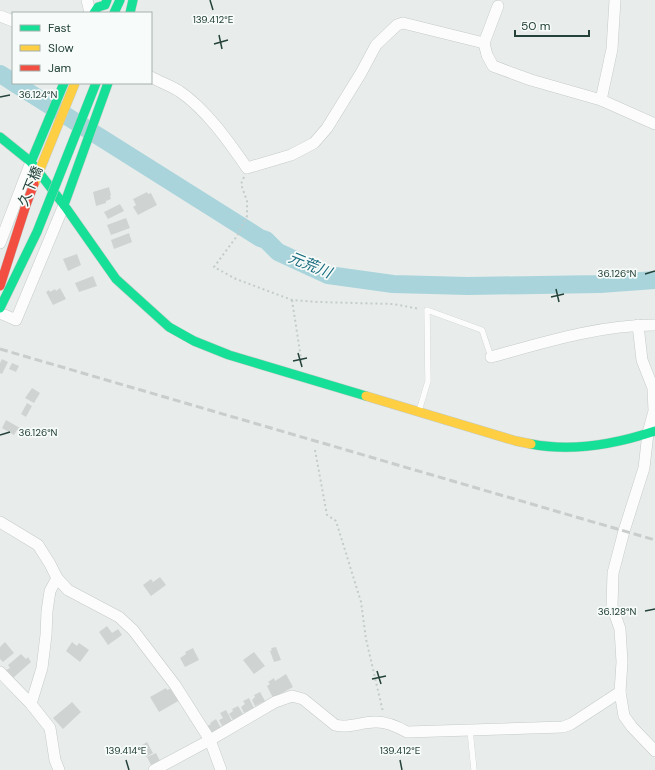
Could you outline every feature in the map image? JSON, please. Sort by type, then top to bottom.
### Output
[{"type":"main road","points":[[114,12],[120,0]]},
{"type":"main road","points":[[127,12],[132,2]]},
{"type":"main road","points":[[130,12],[132,2]]},
{"type":"main road","points":[[95,12],[98,7],[104,6]]},
{"type":"main road","points":[[30,162],[64,84]]},
{"type":"main road","points":[[0,286],[26,205],[75,84]]},
{"type":"main road","name":"久下橋","points":[[43,191],[86,84]]},
{"type":"main road","points":[[0,308],[36,232],[96,84]]},
{"type":"main road","points":[[64,206],[108,84]]},
{"type":"main road","points":[[0,137],[30,162],[64,206],[116,279],[169,327],[194,341],[229,355],[516,441],[549,447],[598,445],[652,432]]},
{"type":"main road","name":"久下橋","points":[[0,300],[29,228]]},
{"type":"street","points":[[87,0],[90,12]]},
{"type":"street","points":[[601,100],[612,49],[615,0]]},
{"type":"street","points":[[498,6],[484,43],[487,55],[493,66],[531,80],[601,100],[655,124]]},
{"type":"street","points":[[0,16],[12,20]]},
{"type":"street","points":[[152,78],[178,91],[190,100],[226,138],[247,168],[291,155],[314,143],[327,128],[361,73],[376,45],[397,25],[403,23],[484,43]]},
{"type":"street","points":[[0,24],[12,24]]},
{"type":"street","points":[[0,243],[30,162]]},
{"type":"street","points":[[0,313],[16,320],[64,206]]},
{"type":"street","points":[[638,325],[642,360],[653,388],[654,411],[652,432],[644,468],[613,573],[612,606],[620,629],[622,662],[620,692],[624,716],[632,727],[655,751]]},
{"type":"street","points":[[491,358],[565,336],[638,325],[655,325]]},
{"type":"street","points":[[0,522],[38,545],[57,578],[68,590],[119,617],[133,630],[175,685],[210,740],[221,770]]},
{"type":"street","points":[[31,704],[42,668],[50,591],[57,578]]},
{"type":"street","points":[[0,672],[31,704],[50,728],[55,760],[59,770]]},
{"type":"street","points":[[154,770],[210,740],[275,702],[292,696],[303,699],[335,725],[342,727],[376,721],[393,725],[407,732],[563,727],[571,724],[620,692]]},
{"type":"lane","points":[[418,412],[428,381],[427,310],[482,330],[491,358]]},
{"type":"lane","points":[[470,730],[474,770]]},
{"type":"path","points":[[247,168],[241,184],[246,201],[247,216],[237,236],[214,267],[236,279],[292,300],[393,304],[427,310]]},
{"type":"path","points":[[292,300],[304,378]]},
{"type":"path","points":[[315,450],[327,515],[336,521],[361,602],[366,638],[385,723]]},
{"type":"building","points":[[109,187],[111,199],[106,201],[106,203],[96,206],[93,192]]},
{"type":"building","points":[[147,192],[148,194],[151,193],[157,205],[138,215],[133,207],[136,205],[133,199]]},
{"type":"building","points":[[120,204],[124,211],[108,219],[104,212]]},
{"type":"building","points":[[126,218],[130,228],[111,235],[107,225]]},
{"type":"building","points":[[129,233],[132,242],[114,249],[111,240]]},
{"type":"building","points":[[77,254],[81,265],[68,271],[63,259]]},
{"type":"building","points":[[93,276],[97,286],[79,292],[75,283]]},
{"type":"building","points":[[60,288],[66,299],[53,305],[46,292],[49,290],[50,292],[55,289],[56,291]]},
{"type":"building","points":[[2,359],[8,362],[2,374],[0,373],[0,363]]},
{"type":"building","points":[[12,363],[19,366],[16,372],[9,369]]},
{"type":"building","points":[[32,388],[40,393],[34,403],[25,398]]},
{"type":"building","points":[[27,403],[32,406],[26,417],[21,414]]},
{"type":"building","points":[[6,420],[20,428],[19,431],[17,430],[14,435],[2,428]]},
{"type":"building","points":[[160,577],[166,585],[151,596],[143,585],[151,579],[153,582]]},
{"type":"building","points":[[107,626],[112,633],[118,629],[122,635],[108,645],[99,632]]},
{"type":"building","points":[[5,642],[14,653],[3,662],[0,659],[0,647]]},
{"type":"building","points":[[72,642],[77,646],[79,643],[89,650],[80,662],[66,651]]},
{"type":"building","points":[[276,647],[281,660],[274,662],[270,651],[272,650],[271,648]]},
{"type":"building","points":[[193,648],[199,660],[185,667],[180,658],[186,654],[185,652]]},
{"type":"building","points":[[254,652],[265,666],[254,674],[243,660]]},
{"type":"building","points":[[21,654],[26,659],[28,657],[31,662],[13,678],[6,670],[10,668],[8,665]]},
{"type":"building","points":[[286,674],[293,687],[273,698],[267,686],[270,684],[268,682],[274,678],[275,681]]},
{"type":"building","points":[[173,687],[180,700],[159,712],[150,697],[166,688],[167,690]]},
{"type":"building","points":[[260,692],[265,701],[255,706],[252,700],[255,697],[254,695]]},
{"type":"building","points":[[249,698],[254,708],[244,713],[241,707],[245,704],[243,701]]},
{"type":"building","points":[[72,702],[81,712],[63,729],[53,718]]},
{"type":"building","points":[[238,706],[243,714],[233,720],[229,714],[233,711],[232,709]]},
{"type":"building","points":[[226,710],[232,721],[222,726],[219,720],[223,718],[220,713]]},
{"type":"building","points":[[216,719],[221,728],[211,733],[207,726]]},
{"type":"building","points":[[147,742],[153,753],[146,757],[139,747]]},
{"type":"building","points":[[156,753],[161,763],[152,767],[147,757]]},
{"type":"waterway","name":"元荒川","points":[[0,74],[12,81]]},
{"type":"waterway","name":"元荒川","points":[[16,84],[260,238],[266,240],[278,252],[328,275],[393,284],[468,286],[600,284],[655,280]]},
{"type":"railway","points":[[0,349],[655,540]]},
{"type":"traffic: fast","points":[[95,12],[98,7],[105,5],[107,0]]},
{"type":"traffic: fast","points":[[114,12],[120,0]]},
{"type":"traffic: fast","points":[[130,12],[133,0]]},
{"type":"traffic: fast","points":[[31,162],[64,84]]},
{"type":"traffic: fast","points":[[0,308],[37,232],[96,84]]},
{"type":"traffic: fast","points":[[64,205],[108,84]]},
{"type":"traffic: fast","points":[[0,137],[31,162],[64,205],[116,279],[169,327],[194,341],[229,355],[366,396]]},
{"type":"traffic: fast","points":[[531,444],[578,447],[625,440],[655,431]]},
{"type":"traffic: slow","points":[[34,184],[75,84]]},
{"type":"traffic: slow","points":[[366,396],[516,441],[531,444]]},
{"type":"traffic: jam","points":[[0,286],[34,184]]}]
